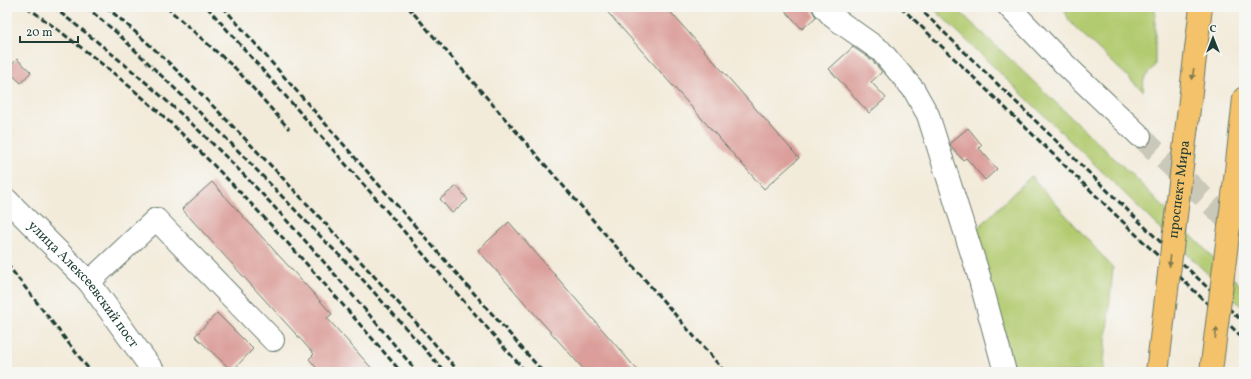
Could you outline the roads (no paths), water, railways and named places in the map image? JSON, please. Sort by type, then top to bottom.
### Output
[{"type":"main road","name":"проспект Мира","points":[[1156,372],[1201,7]]},
{"type":"main road","points":[[1211,372],[1244,98]]},
{"type":"street","points":[[824,7],[833,17],[881,51],[914,90],[928,115],[979,276],[1006,372]]},
{"type":"street","points":[[1011,8],[1052,53],[1140,136]]},
{"type":"street","name":"улица Алексеевский пост","points":[[7,200],[89,282],[154,372]]},
{"type":"street","points":[[89,282],[156,219],[273,340]]},
{"type":"tunnel","points":[[1140,136],[1244,236]]},
{"type":"railway","points":[[27,7],[66,36],[141,97],[207,158],[292,248],[401,372]]},
{"type":"railway","points":[[53,7],[141,78],[222,153],[308,244],[417,372]]},
{"type":"railway","points":[[86,7],[116,32],[221,133],[355,271],[445,372]]},
{"type":"railway","points":[[106,7],[151,46],[216,109],[370,271],[459,372]]},
{"type":"railway","points":[[166,7],[236,69],[289,129]]},
{"type":"railway","points":[[207,7],[526,372]]},
{"type":"railway","points":[[223,7],[543,372]]},
{"type":"railway","points":[[408,7],[725,372]]},
{"type":"railway","points":[[901,7],[1244,339]]},
{"type":"railway","points":[[918,7],[1244,323]]},
{"type":"railway","points":[[7,264],[91,372]]}]
